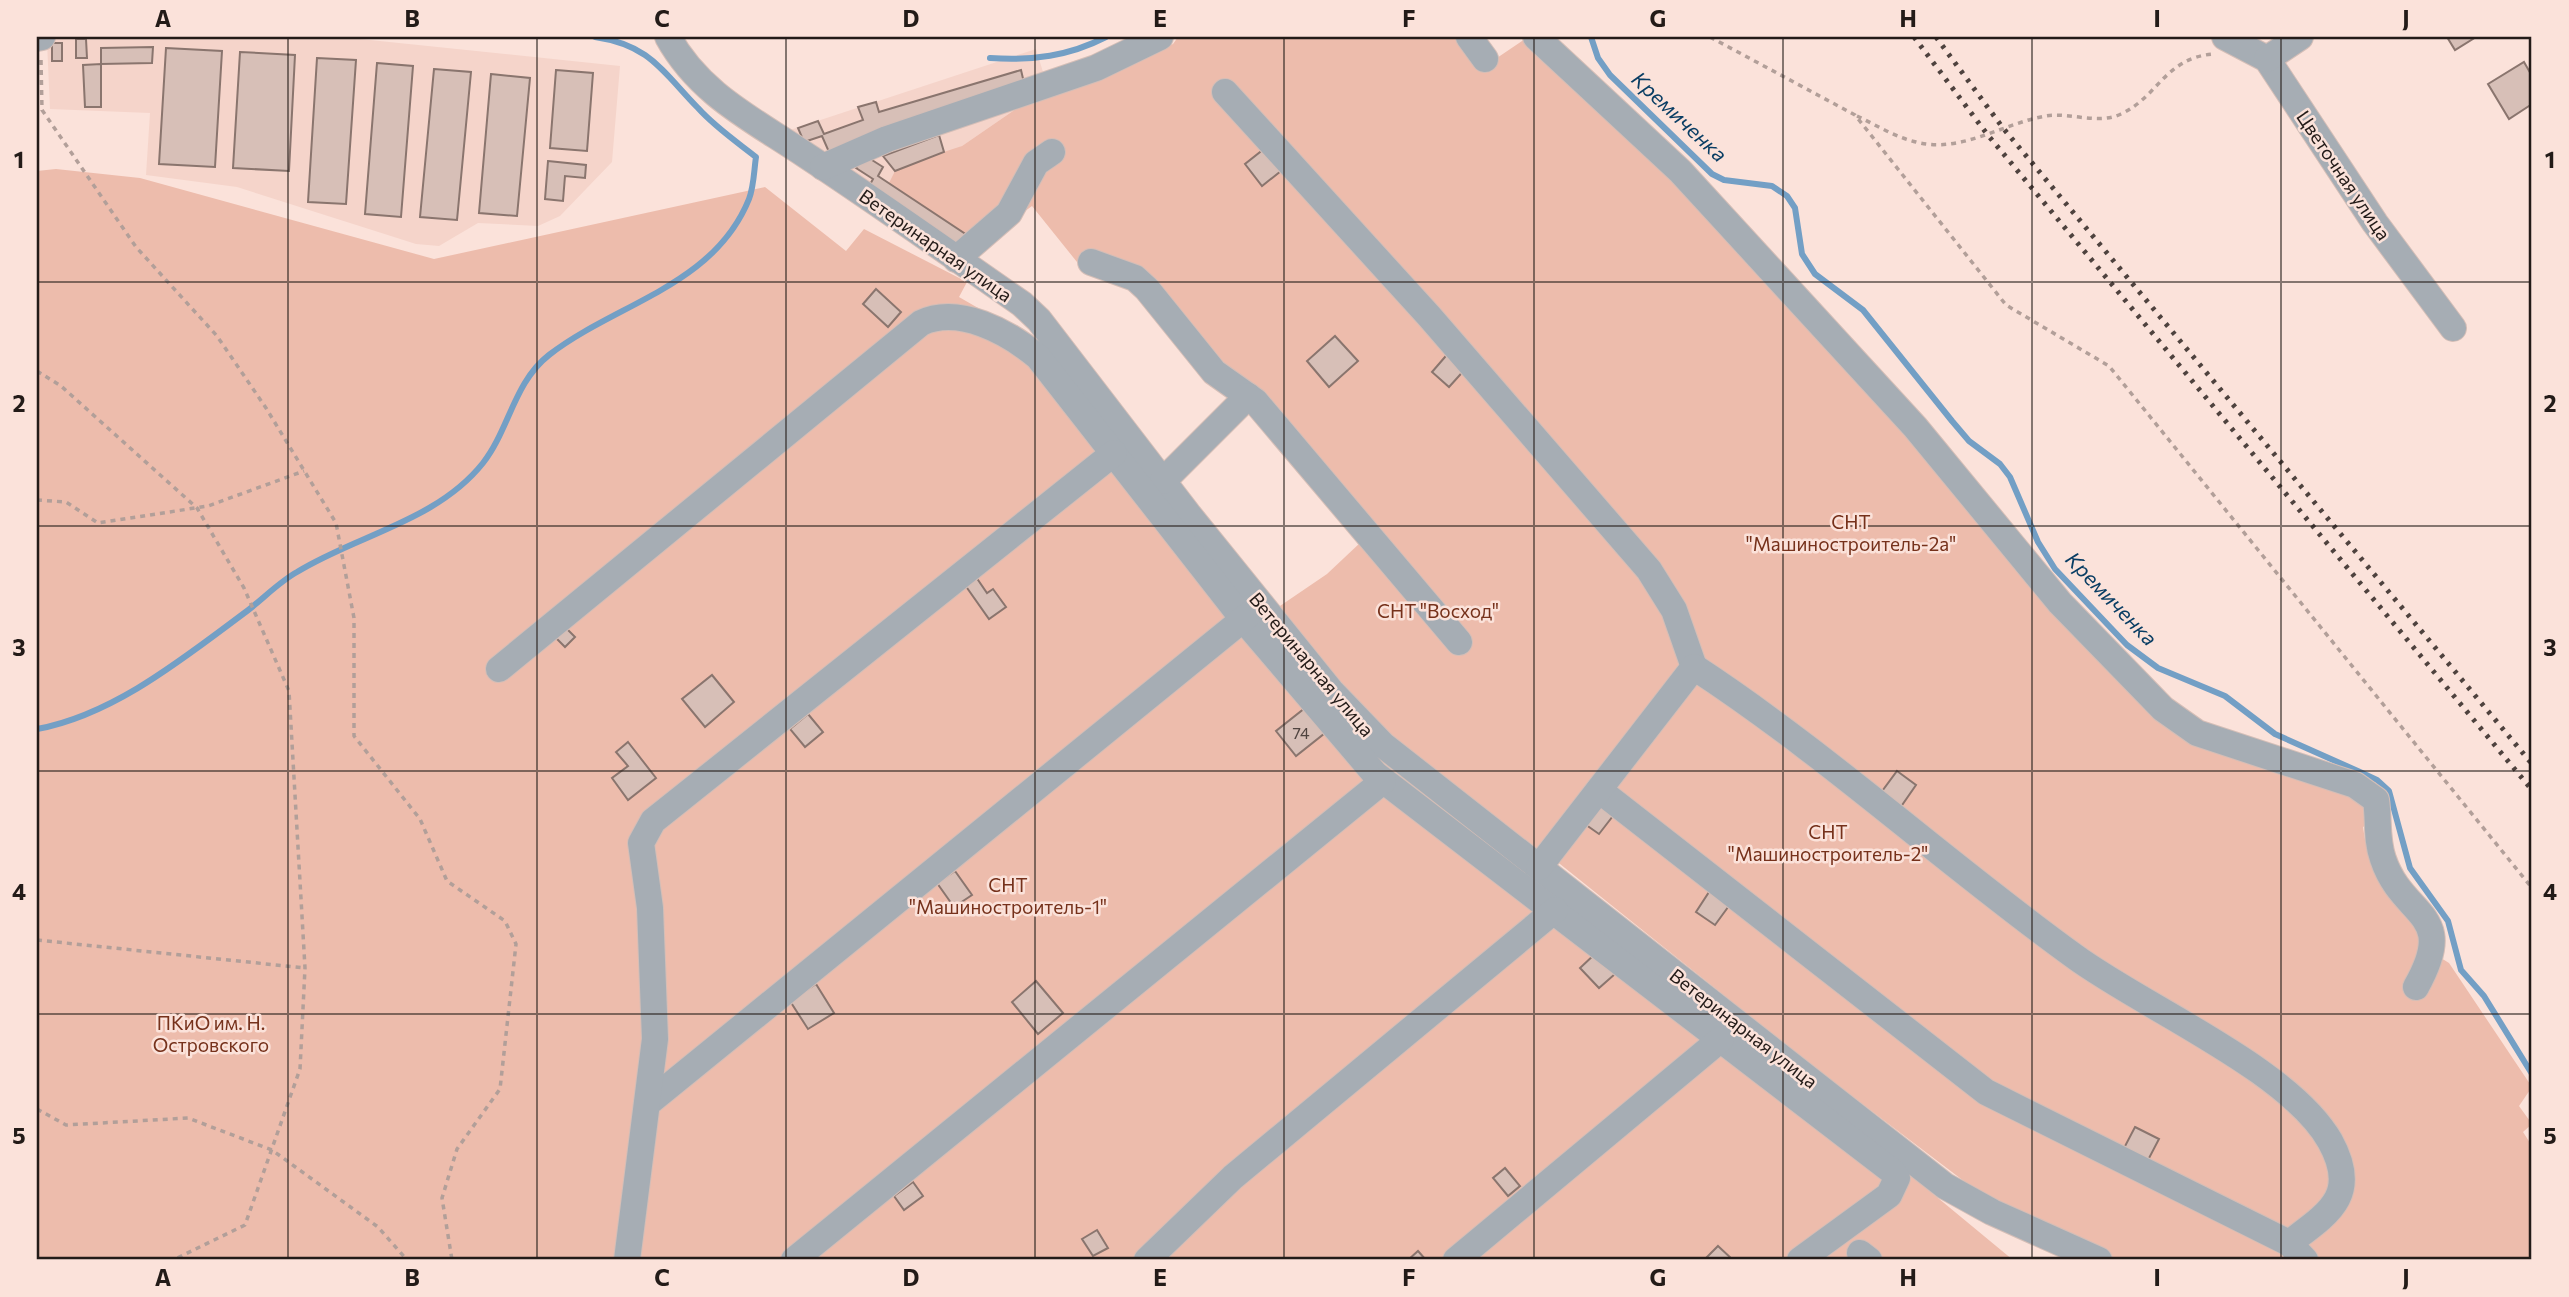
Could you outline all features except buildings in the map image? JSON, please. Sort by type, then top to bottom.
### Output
[{"type":"street","name":"Ветеринарная улица","points":[[668,37],[688,67],[726,105],[823,167],[1039,320],[1163,481],[1252,612],[1357,722],[1945,1186],[1992,1212],[2099,1260]]},
{"type":"street","points":[[823,167],[887,139],[1096,68],[1160,37]]},
{"type":"street","points":[[1469,37],[1485,59]]},
{"type":"street","points":[[1536,37],[1680,171],[1915,427],[2060,603],[2163,709],[2197,733],[2367,791],[2375,800],[2382,859],[2398,887],[2431,929],[2431,953],[2416,987]]},
{"type":"street","points":[[2267,59],[2300,37]]},
{"type":"street","name":"Цветочная улица","points":[[2219,46],[2267,59],[2375,223],[2453,328]]},
{"type":"street","points":[[1224,92],[1438,327],[1649,570],[1674,610],[1694,667],[1764,715],[2077,959],[2234,1056],[2307,1111],[2331,1143],[2341,1176],[2342,1192],[2335,1206],[2297,1251],[1986,1093],[1599,790]]},
{"type":"street","points":[[956,259],[1009,213],[1036,163],[1052,152]]},
{"type":"street","points":[[1091,262],[1135,278],[1147,289],[1214,372],[1248,396],[1459,642]]},
{"type":"street","points":[[499,669],[921,323],[934,317],[962,317],[1028,348],[1043,363],[1114,453],[1252,612],[1383,781],[1555,910],[1893,1172],[1898,1178],[1889,1195],[1800,1260]]},
{"type":"street","points":[[1163,481],[1248,396]]},
{"type":"street","points":[[628,1260],[656,1039],[650,908],[641,843],[653,821],[1114,453]]},
{"type":"street","points":[[647,1104],[1252,612]]},
{"type":"street","points":[[1539,867],[1694,667]]},
{"type":"street","points":[[794,1260],[1383,781]]},
{"type":"street","points":[[1147,1260],[1233,1177],[1555,910]]},
{"type":"street","points":[[1457,1260],[1721,1039]]},
{"type":"path","points":[[40,37],[41,110],[136,247],[217,336],[336,523],[354,618],[354,736],[420,819],[447,881],[505,921],[516,944],[500,1089],[457,1149],[442,1198],[452,1260]]},
{"type":"path","points":[[1710,37],[1900,137],[1935,145],[1957,143],[2044,116],[2110,118],[2131,108],[2185,60],[2219,46]]},
{"type":"path","points":[[1855,115],[2006,305],[2109,366],[2532,888]]},
{"type":"path","points":[[37,371],[61,386],[197,508],[244,589],[289,691],[304,968],[300,1069],[245,1226],[173,1260]]},
{"type":"path","points":[[37,500],[66,502],[98,523],[197,508],[304,471]]},
{"type":"path","points":[[37,940],[304,968]]},
{"type":"path","points":[[37,1109],[66,1125],[188,1118],[272,1150],[379,1227],[407,1260]]},
{"type":"shaded area","points":[[55,37],[341,37],[620,66],[612,162],[560,216],[538,226],[478,223],[439,246],[416,244],[237,187],[146,175],[150,113],[50,109],[47,42]]},
{"type":"shaded area","points":[[1036,49],[1050,95],[1029,100],[962,146],[890,183],[970,237],[955,255],[781,133]]},
{"type":"green space","points":[[1178,37],[1461,37],[1491,62],[1525,39],[1605,108],[1843,364],[2145,705],[2358,793],[2371,822],[2363,827],[2365,840],[2373,847],[2425,948],[2449,963],[2532,1087],[2519,1106],[2532,1124],[2523,1132],[2532,1146],[2532,1260],[2118,1260],[2033,1222],[1977,1191],[1811,1065],[1555,860],[1533,848],[1370,720],[1277,608],[1327,574],[1361,542],[1250,408],[1232,403],[1148,298],[1121,279],[1112,284],[1081,267],[1032,206],[986,240],[970,237],[889,183],[895,171],[904,165],[962,146],[1029,100],[1116,71],[1173,44]]},
{"type":"green space","points":[[56,169],[140,178],[434,259],[765,187],[846,251],[864,229],[967,282],[959,297],[1039,343],[1380,769],[1915,1179],[2013,1260],[37,1260],[37,171]]},
{"type":"waterway","points":[[37,729],[66,722],[121,698],[199,647],[290,576],[320,559],[420,513],[443,499],[464,483],[483,463],[520,392],[537,366],[575,337],[688,273],[712,253],[733,229],[751,194],[756,157],[712,122],[664,71],[642,53],[629,46],[595,37]]},
{"type":"waterway","points":[[990,58],[1050,56],[1078,49],[1106,37]]},
{"type":"waterway","name":"Кремиченка","points":[[1591,37],[1598,58],[1610,75],[1712,174],[1724,180],[1772,186],[1787,196],[1795,208],[1802,254],[1815,274],[1863,310],[1969,441],[2000,464],[2010,477],[2038,542],[2055,569],[2127,645],[2158,668],[2225,696],[2275,734],[2377,780],[2389,791],[2410,868],[2448,921],[2461,970],[2484,996],[2532,1074]]},
{"type":"railway","points":[[1914,37],[1987,134],[2532,790]]},
{"type":"railway","points":[[1936,37],[2003,128],[2532,764]]},
{"type":"park label","name":"СНТ \"Машиностроитель-2а\"","points":[[1851,532]]},
{"type":"park label","name":"СНТ \"Восход\"","points":[[1438,610]]},
{"type":"park label","name":"СНТ \"Машиностроитель-2\"","points":[[1828,842]]},
{"type":"park label","name":"СНТ \"Машиностроитель-1\"","points":[[1008,895]]},
{"type":"park label","name":"ПКиО им. Н. Островского","points":[[211,1033]]}]
